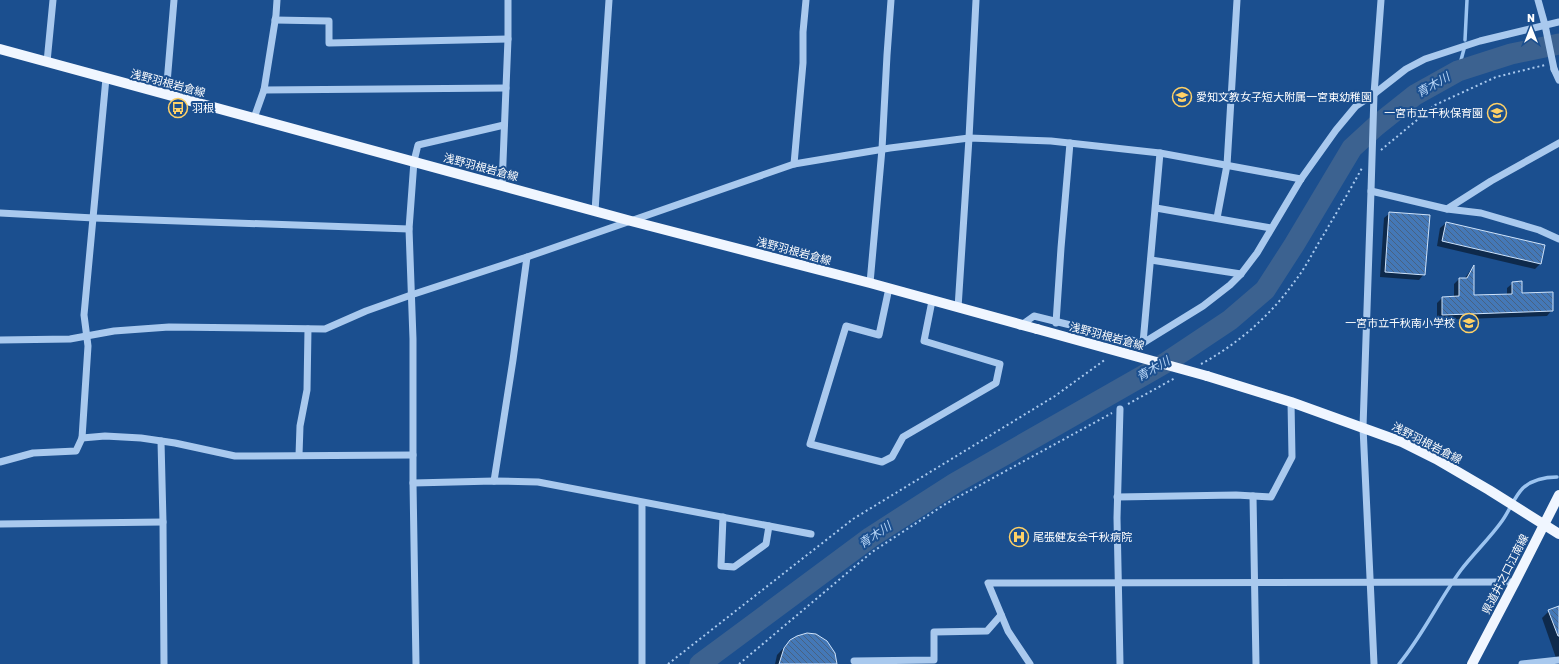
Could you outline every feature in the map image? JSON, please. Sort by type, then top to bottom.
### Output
[{"type":"main road","name":"浅野羽根岩倉線","points":[[0,49],[630,221],[889,288],[1020,326],[1037,329],[1207,376],[1291,402],[1402,442],[1436,459],[1490,490],[1559,534]]},
{"type":"main road","name":"県道井之口江南線","points":[[1472,664],[1559,495]]},
{"type":"street","points":[[47,62],[53,0]]},
{"type":"street","points":[[166,95],[174,0]]},
{"type":"street","points":[[254,118],[264,90],[277,0]]},
{"type":"street","points":[[502,186],[508,39],[508,0]]},
{"type":"street","points":[[595,211],[609,0]]},
{"type":"street","points":[[794,164],[803,63],[803,32],[806,0]]},
{"type":"street","points":[[870,283],[882,149],[891,0]]},
{"type":"street","points":[[958,308],[976,0]]},
{"type":"street","points":[[1217,218],[1227,165],[1237,0]]},
{"type":"street","points":[[1374,664],[1363,427],[1374,94],[1381,0]]},
{"type":"street","points":[[1538,0],[1545,25],[1554,70],[1559,80]]},
{"type":"street","points":[[275,20],[329,21],[329,43],[508,39]]},
{"type":"street","points":[[1020,326],[1034,316],[1143,343],[1203,306],[1230,285],[1241,274],[1257,253],[1301,179],[1336,130],[1356,106],[1374,94],[1406,68],[1425,59],[1480,40],[1559,22]]},
{"type":"street","points":[[0,462],[33,453],[76,451],[82,438],[88,346],[84,315],[106,78]]},
{"type":"street","points":[[264,90],[506,88]]},
{"type":"street","points":[[416,664],[413,483],[413,339],[409,229],[414,161],[418,145],[504,125]]},
{"type":"street","points":[[0,340],[70,339],[114,331],[169,327],[325,329],[366,311],[411,295],[527,257],[794,164],[882,149],[969,138],[1051,141],[1160,153],[1301,179]]},
{"type":"street","points":[[1056,322],[1060,248],[1070,143]]},
{"type":"street","points":[[1447,209],[1491,180],[1559,143]]},
{"type":"street","points":[[1143,343],[1160,153]]},
{"type":"street","points":[[1371,191],[1447,209],[1481,213],[1538,230],[1559,239]]},
{"type":"street","points":[[1156,208],[1272,228]]},
{"type":"street","points":[[0,213],[94,218],[409,229]]},
{"type":"street","points":[[494,481],[527,257]]},
{"type":"street","points":[[1151,260],[1241,274]]},
{"type":"street","points":[[889,288],[879,335],[846,326],[810,444],[882,462],[892,457],[903,437],[996,383],[1000,364],[924,342],[932,301]]},
{"type":"street","points":[[299,455],[300,426],[307,390],[308,329]]},
{"type":"street","points":[[1117,497],[1236,495],[1271,498],[1292,457],[1291,402]]},
{"type":"street","points":[[1120,409],[1117,497],[1120,664]]},
{"type":"street","points":[[82,438],[105,436],[141,438],[235,456],[413,455]]},
{"type":"street","points":[[161,441],[164,664]]},
{"type":"street","points":[[413,483],[494,481],[538,482],[811,534]]},
{"type":"street","points":[[1253,496],[1256,664]]},
{"type":"street","points":[[642,503],[642,664]]},
{"type":"street","points":[[723,517],[721,566],[734,566],[766,544],[769,526]]},
{"type":"street","points":[[0,524],[163,522]]},
{"type":"street","points":[[1030,664],[1008,631],[988,583],[1515,582]]},
{"type":"street","points":[[854,660],[934,660],[934,632],[987,631],[1001,615]]},
{"type":"street","points":[[1522,664],[1559,660]]},
{"type":"path","points":[[668,664],[853,519],[1055,396],[1116,351]]},
{"type":"building","points":[[1389,212],[1430,215],[1425,275],[1385,272]]},
{"type":"building","points":[[1446,222],[1545,245],[1541,264],[1442,241]]},
{"type":"building","points":[[1474,265],[1474,295],[1512,294],[1512,282],[1522,281],[1522,293],[1553,292],[1553,311],[1442,315],[1442,297],[1459,296],[1459,278],[1467,278]]},
{"type":"building","points":[[1559,606],[1559,636],[1558,636],[1548,610]]},
{"type":"building","points":[[807,633],[816,634],[827,641],[835,653],[837,664],[779,664],[784,648],[790,640]]},
{"type":"waterway","points":[[1465,40],[1467,0]]},
{"type":"waterway","name":"青木川","points":[[700,664],[871,537],[955,483],[1167,362],[1230,320],[1265,290],[1294,245],[1352,148],[1376,126],[1415,95],[1458,71],[1511,54],[1559,44]]},
{"type":"waterway","points":[[1458,71],[1464,49]]},
{"type":"waterway","points":[[1399,664],[1416,641],[1445,593],[1461,570],[1505,517],[1523,488],[1544,478],[1557,477]]},
{"type":"place","name":"愛知文教女子短大附属一宮東幼稚園","points":[[1182,97]]},
{"type":"place","name":"羽根","points":[[178,108]]},
{"type":"place","name":"一宮市立千秋保育園","points":[[1497,113]]},
{"type":"place","name":"一宮市立千秋南小学校","points":[[1469,323]]},
{"type":"place","name":"尾張健友会千秋病院","points":[[1019,537]]}]
